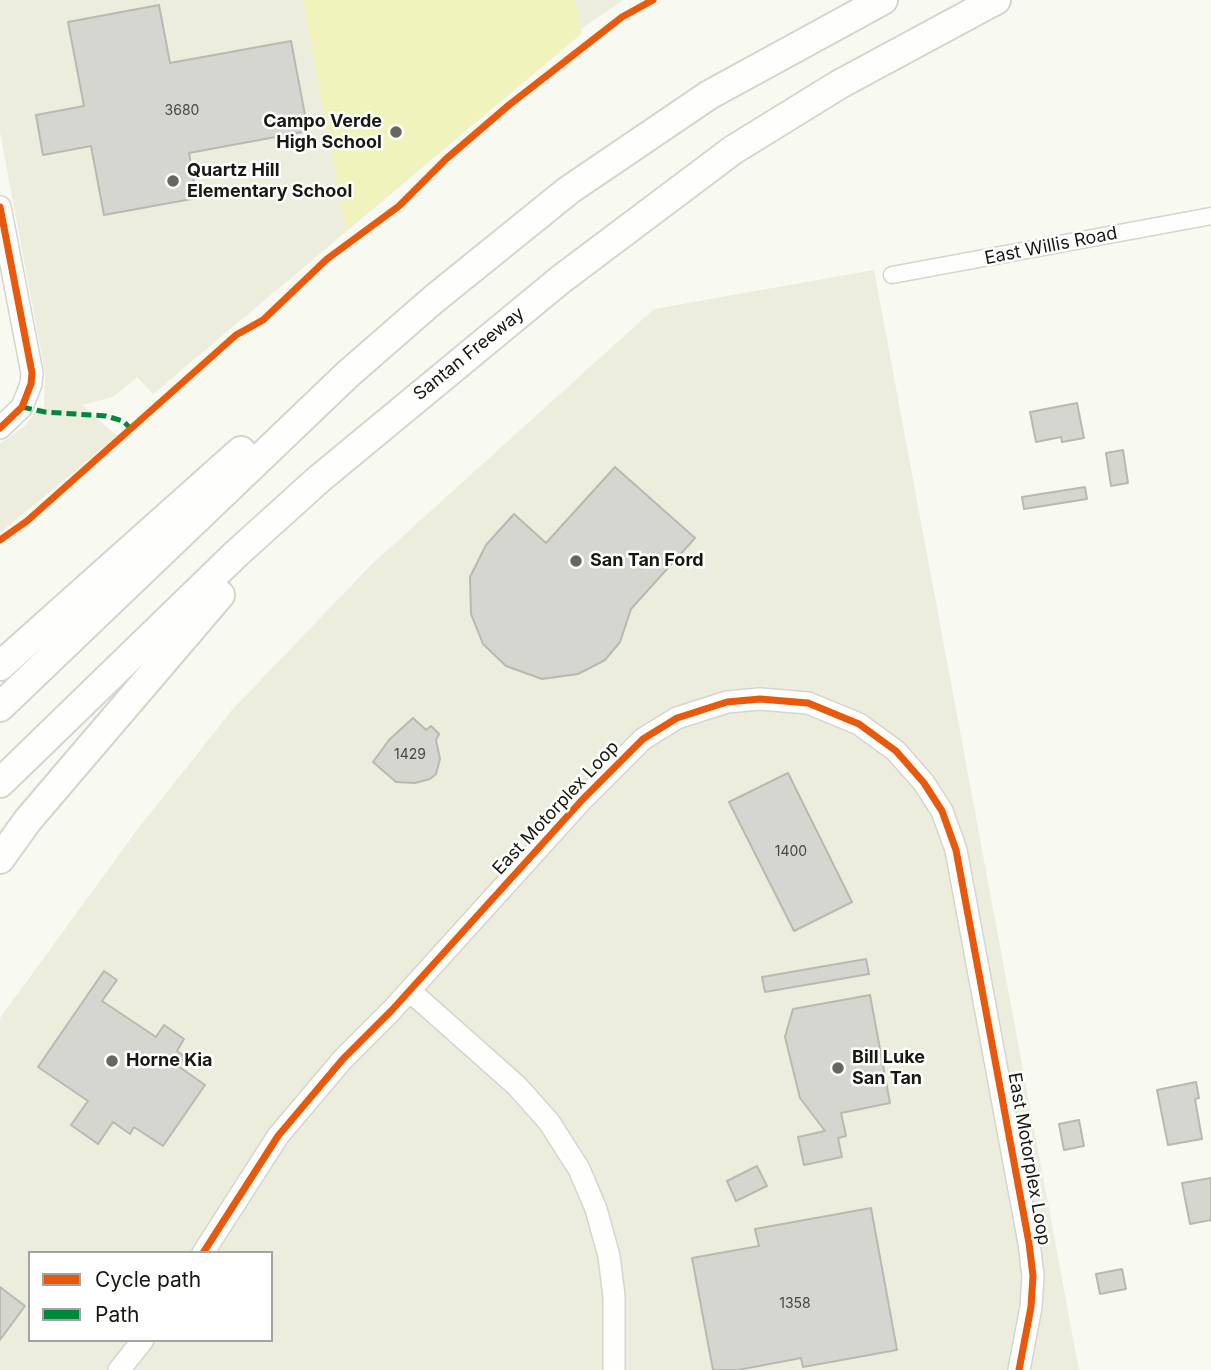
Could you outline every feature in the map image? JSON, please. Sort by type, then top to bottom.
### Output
[{"type":"highway","points":[[0,707],[348,374],[434,299],[569,190],[709,95],[883,0]]},
{"type":"highway","name":"Santan Freeway","points":[[0,783],[236,554],[319,479],[560,280],[733,150],[840,84],[996,0]]},
{"type":"highway","points":[[0,666],[286,411],[348,374]]},
{"type":"highway","points":[[0,859],[28,820],[206,608],[285,530],[319,479]]},
{"type":"street","points":[[0,206],[32,373],[32,384],[22,407],[0,428]]},
{"type":"street","name":"East Willis Road","points":[[892,275],[1211,216]]},
{"type":"street","name":"East Motorplex Loop","points":[[204,1251],[278,1136],[343,1059],[410,991],[582,800],[643,739],[662,726],[699,709],[760,699],[808,703],[859,724],[887,743],[914,770],[942,811],[956,850],[1029,1243],[1031,1307],[1019,1370]]},
{"type":"street","points":[[410,991],[517,1086],[549,1122],[579,1169],[596,1209],[609,1256],[614,1296],[614,1370]]},
{"type":"street","points":[[119,1370],[141,1342]]},
{"type":"shaded area","name":"Quartz Hill Elementary School","points":[[0,0],[623,0],[581,29],[581,34],[153,394],[137,377],[113,397],[82,405],[117,436],[0,533],[0,444],[27,424],[39,406],[44,409],[45,373],[0,132]]},
{"type":"shaded area","points":[[874,270],[1079,1370],[0,1370],[0,1018],[137,830],[232,710],[371,565],[654,309]]},
{"type":"green space","name":"Campo Verde High School","points":[[303,0],[575,0],[581,34],[346,230]]},
{"type":"building","points":[[159,5],[170,63],[291,41],[308,131],[189,153],[197,198],[104,215],[91,146],[43,155],[36,115],[84,106],[68,22]]},
{"type":"building","points":[[1077,403],[1084,438],[1062,442],[1061,437],[1036,442],[1030,412]]},
{"type":"building","points":[[1123,450],[1128,483],[1111,486],[1106,453]]},
{"type":"building","name":"San Tan Ford","points":[[615,467],[695,538],[631,609],[620,642],[605,660],[578,674],[542,679],[506,666],[483,644],[471,614],[470,577],[486,545],[514,514],[546,543]]},
{"type":"building","points":[[1085,487],[1087,499],[1024,509],[1022,497]]},
{"type":"building","points":[[413,718],[426,730],[431,726],[439,734],[436,740],[440,759],[436,774],[430,779],[415,783],[396,782],[373,762],[389,740]]},
{"type":"building","points":[[788,773],[852,902],[794,931],[729,802]]},
{"type":"building","points":[[866,959],[869,974],[765,992],[762,977]]},
{"type":"building","name":"Horne Kia","points":[[104,971],[117,980],[102,1001],[156,1037],[164,1025],[184,1039],[177,1051],[185,1057],[178,1066],[205,1085],[163,1146],[134,1127],[130,1134],[113,1122],[98,1144],[71,1125],[88,1101],[38,1067]]},
{"type":"building","name":"Bill Luke San Tan","points":[[870,995],[890,1103],[841,1113],[846,1136],[838,1138],[842,1157],[804,1165],[798,1137],[825,1131],[800,1098],[785,1037],[793,1009]]},
{"type":"building","points":[[1196,1082],[1199,1098],[1195,1099],[1202,1139],[1168,1145],[1157,1090]]},
{"type":"building","points":[[1079,1120],[1084,1146],[1064,1150],[1059,1124]]},
{"type":"building","points":[[757,1166],[767,1186],[736,1201],[727,1181]]},
{"type":"building","points":[[1211,1178],[1211,1220],[1190,1224],[1182,1183]]},
{"type":"building","points":[[871,1208],[897,1350],[803,1367],[801,1358],[738,1370],[713,1370],[692,1258],[759,1246],[755,1229]]},
{"type":"building","points":[[1122,1269],[1126,1289],[1100,1294],[1096,1274]]},
{"type":"building","points":[[0,1287],[25,1306],[0,1340]]},
{"type":"marked path","points":[[22,407],[45,412],[106,416],[123,421],[131,429]]},
{"type":"cycle path","points":[[0,540],[27,521],[236,335],[263,320],[327,259],[399,206],[446,159],[509,105],[622,17],[653,0]]},
{"type":"cycle path","points":[[0,207],[32,373],[31,384],[22,407],[0,428]]},
{"type":"cycle path","points":[[204,1251],[278,1136],[343,1059],[392,1010],[582,800],[643,739],[677,718],[727,702],[760,699],[808,703],[859,724],[896,751],[924,783],[942,811],[956,850],[1033,1276],[1031,1307],[1019,1370]]},
{"type":"place","name":"Campo Verde High School","points":[[396,132]]},
{"type":"place","name":"Quartz Hill Elementary School","points":[[173,181]]},
{"type":"place","name":"San Tan Ford","points":[[576,561]]},
{"type":"place","name":"Horne Kia","points":[[112,1061]]},
{"type":"place","name":"Bill Luke San Tan","points":[[838,1068]]}]
